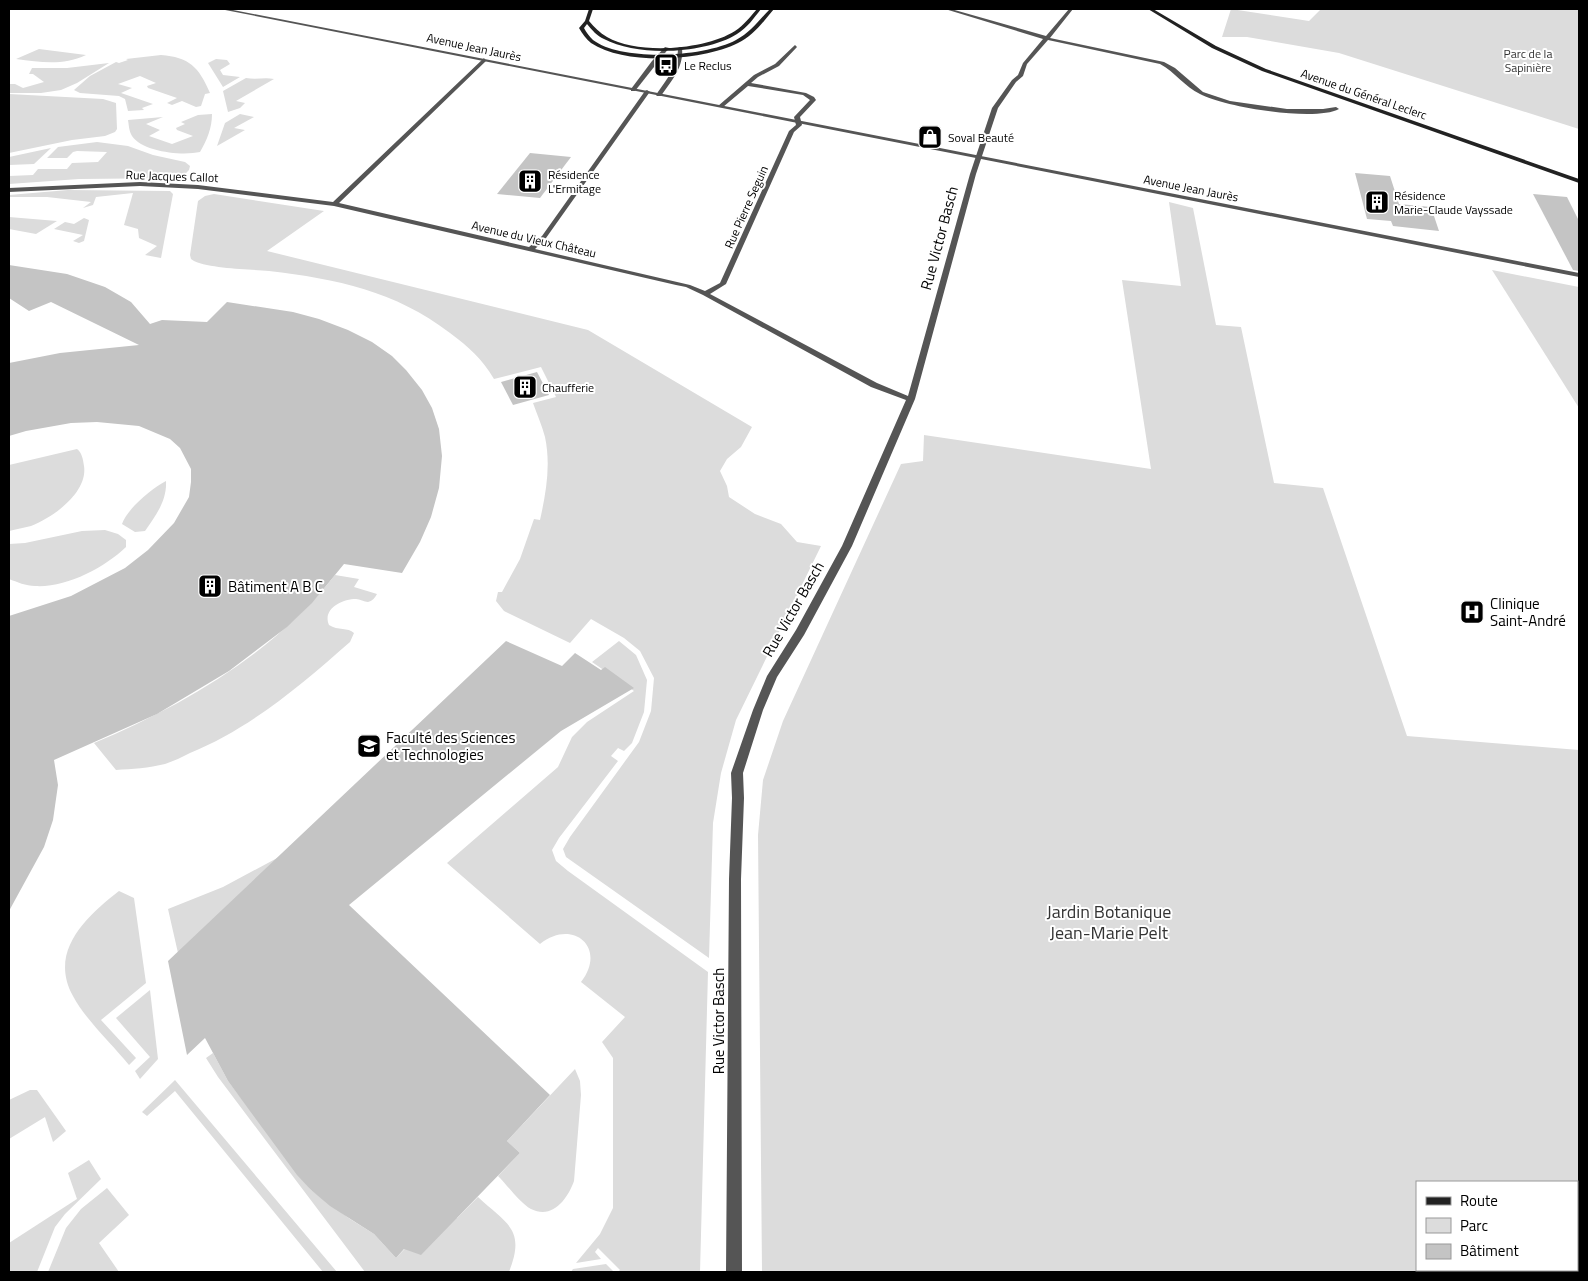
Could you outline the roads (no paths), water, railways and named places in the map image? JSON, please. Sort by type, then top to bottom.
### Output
[{"type":"main road","points":[[591,9],[587,22],[580,28],[583,35],[597,45],[625,53],[660,56],[709,52],[735,43],[755,28],[772,9]]},
{"type":"main road","points":[[587,22],[601,35],[617,42],[639,47],[680,48],[710,43],[735,34],[759,9]]},
{"type":"main road","name":"Avenue du Général Leclerc","points":[[1150,9],[1214,47],[1264,70],[1579,181]]},
{"type":"street","name":"Avenue Jean Jaurès","points":[[222,9],[1579,275]]},
{"type":"street","points":[[947,9],[1047,38],[1162,63],[1174,69],[1196,90],[1225,101],[1263,108],[1314,111],[1336,109]]},
{"type":"street","name":"Rue Victor Basch","points":[[734,1272],[737,773],[758,710],[772,676],[800,632],[847,546],[911,399],[979,158],[995,108],[1014,81],[1020,76],[1025,64],[1071,9]]},
{"type":"street","points":[[721,106],[756,76],[773,69],[795,46]]},
{"type":"street","points":[[633,90],[668,48]]},
{"type":"street","points":[[659,94],[680,64],[680,48]]},
{"type":"street","points":[[334,204],[484,60]]},
{"type":"street","points":[[746,84],[804,94],[812,98],[813,100],[797,117],[798,122]]},
{"type":"street","points":[[530,250],[544,237],[647,92]]},
{"type":"street","name":"Rue Pierre Seguin","points":[[705,294],[723,284],[792,131],[799,125],[798,122]]},
{"type":"street","name":"Rue Jacques Callot","points":[[9,190],[94,185],[183,186],[256,192],[334,204]]},
{"type":"street","name":"Avenue du Vieux Château","points":[[334,204],[682,284],[705,294],[874,385],[911,399]]},
{"type":"place","name":"Le Reclus","points":[[666,65]]},
{"type":"place","name":"Soval Beauté","points":[[930,137]]},
{"type":"place","name":"Résidence L'Ermitage","points":[[530,181]]},
{"type":"place","name":"Résidence Marie-Claude Vayssade","points":[[1377,202]]},
{"type":"place","name":"Chaufferie","points":[[525,387]]},
{"type":"place","name":"Bâtiment A B C","points":[[210,586]]},
{"type":"place","name":"Clinique Saint-André","points":[[1472,612]]},
{"type":"place","name":"Faculté des Sciences et Technologies","points":[[369,746]]},
{"type":"park label","name":"Parc de la Sapinière","points":[[1528,60]]},
{"type":"park label","name":"Jardin Botanique Jean-Marie Pelt","points":[[1109,921]]}]
